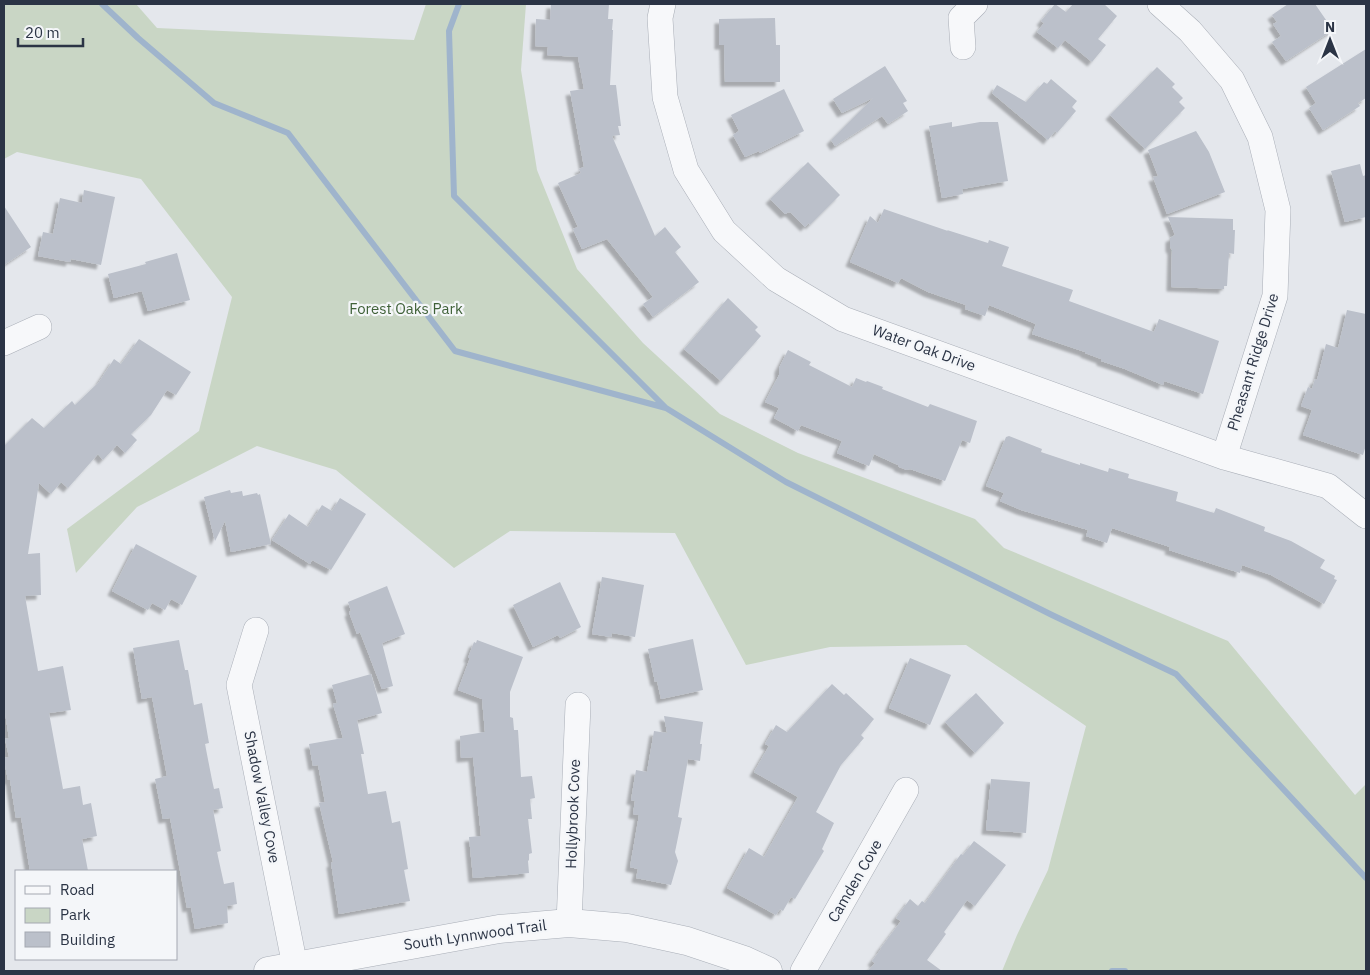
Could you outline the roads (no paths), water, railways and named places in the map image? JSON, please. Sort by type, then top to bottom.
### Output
[{"type":"street","name":"Water Oak Drive","points":[[663,4],[660,18],[665,96],[686,170],[724,231],[776,279],[843,319],[1224,457],[1328,486],[1366,516]]},
{"type":"street","points":[[963,47],[961,18],[975,4]]},
{"type":"street","name":"Pheasant Ridge Drive","points":[[1160,4],[1190,31],[1232,80],[1260,137],[1278,210],[1275,296],[1224,457]]},
{"type":"street","points":[[4,343],[39,327]]},
{"type":"street","name":"Shadow Valley Cove","points":[[256,630],[239,685],[295,966]]},
{"type":"street","name":"Hollybrook Cove","points":[[569,923],[578,705]]},
{"type":"street","name":"Camden Cove","points":[[803,971],[906,790]]},
{"type":"street","name":"South Lynnwood Trail","points":[[268,971],[498,929],[569,923],[628,928],[687,941],[744,960],[768,971]]},
{"type":"waterway","points":[[102,4],[138,38],[214,103],[288,133],[455,351],[666,408],[786,482],[1052,615],[1176,674],[1366,878]]},
{"type":"waterway","points":[[459,4],[449,31],[454,196],[666,408]]},
{"type":"waterway","points":[[1112,971],[1125,971]]},
{"type":"park label","name":"Forest Oaks Park","points":[[406,309]]}]
